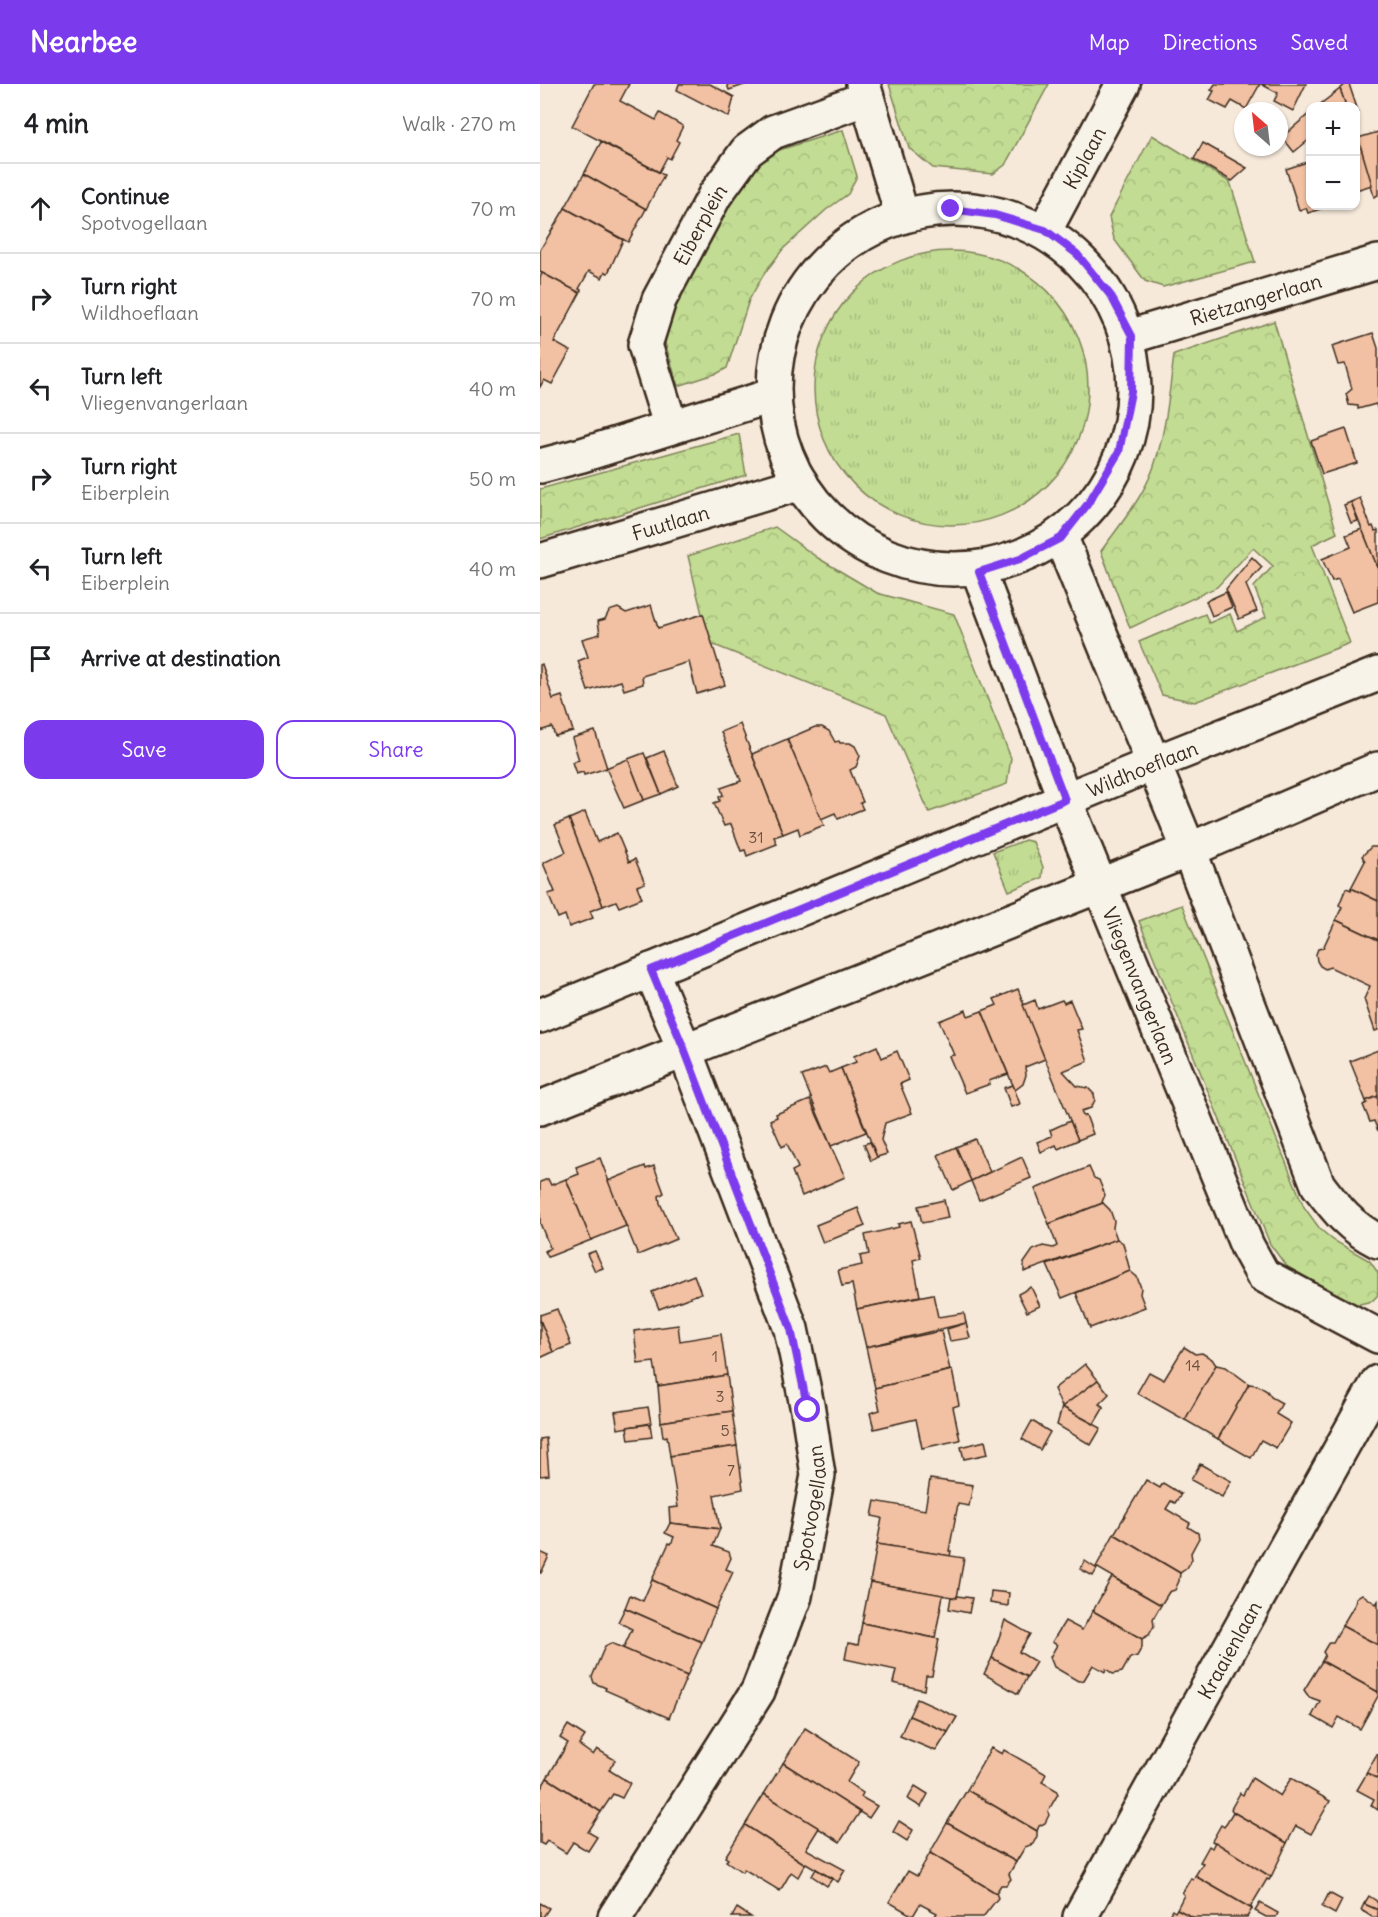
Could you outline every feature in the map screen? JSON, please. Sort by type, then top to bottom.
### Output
[{"type":"street","name":"Kiplaan","points":[[1045,230],[1123,84]]},
{"type":"street","points":[[865,91],[902,215]]},
{"type":"street","name":"Eiberplein","points":[[671,427],[645,345],[659,300],[715,195],[747,151],[773,132],[865,91]]},
{"type":"street","points":[[951,209],[995,215],[1045,230],[1077,254],[1111,296],[1132,336],[1131,392],[1119,452],[1087,505],[1061,538],[1020,559],[979,572],[922,566],[877,554],[834,524],[801,483],[782,441],[774,395],[779,346],[796,300],[821,268],[858,237],[902,215],[951,209]]},
{"type":"street","name":"Rietzangerlaan","points":[[1132,336],[1378,262]]},
{"type":"street","points":[[540,466],[774,395]]},
{"type":"street","name":"Fuutlaan","points":[[540,561],[801,483]]},
{"type":"street","points":[[1061,538],[1189,850],[1318,1185],[1339,1214],[1360,1232],[1378,1241]]},
{"type":"street","name":"Vliegenvangerlaan","points":[[979,572],[1065,800],[1247,1246],[1263,1275],[1378,1336]]},
{"type":"street","name":"Wildhoeflaan","points":[[540,1016],[1152,764],[1378,674]]},
{"type":"street","points":[[540,1108],[1189,850],[1378,768]]},
{"type":"street","name":"Spotvogellaan","points":[[615,1917],[758,1691],[795,1596],[818,1475],[808,1410],[791,1329],[685,1051],[651,970]]},
{"type":"street","name":"Kraaienlaan","points":[[1080,1917],[1378,1382]]},
{"type":"green space","points":[[889,84],[1049,84],[1005,165],[993,174],[933,168],[909,148]]},
{"type":"green space","points":[[843,130],[857,176],[848,194],[826,210],[783,249],[764,274],[749,300],[727,368],[678,386],[662,333],[665,321],[744,167],[760,156]]},
{"type":"green space","points":[[1152,135],[1230,182],[1255,262],[1163,287],[1145,281],[1114,239],[1109,217]]},
{"type":"green space","points":[[951,251],[991,257],[1027,274],[1048,291],[1065,312],[1082,348],[1088,388],[1082,428],[1065,464],[1048,485],[1027,502],[991,519],[951,525],[911,519],[875,502],[854,485],[837,464],[820,428],[814,388],[820,348],[837,312],[854,291],[875,274],[911,257]]},
{"type":"green space","points":[[1274,321],[1337,533],[1312,545],[1350,643],[1195,702],[1162,695],[1139,642],[1205,614],[1209,623],[1230,614],[1237,631],[1266,617],[1254,587],[1273,566],[1253,548],[1217,587],[1130,628],[1101,551],[1136,502],[1153,469],[1164,427],[1174,355]]},
{"type":"green space","points":[[739,434],[746,475],[540,539],[540,489]]},
{"type":"green space","points":[[775,527],[818,558],[877,593],[954,614],[1011,758],[1007,784],[929,812],[886,714],[709,643],[688,556]]},
{"type":"green space","points":[[1025,840],[1033,842],[1043,867],[1042,878],[1009,891],[993,852]]},
{"type":"green space","points":[[1182,905],[1304,1207],[1320,1229],[1333,1240],[1370,1261],[1378,1273],[1378,1295],[1372,1301],[1356,1305],[1286,1266],[1270,1244],[1139,921]]},
{"type":"building","points":[[594,84],[629,84],[620,101],[656,120],[660,113],[683,126],[676,140],[679,142],[670,159],[667,157],[659,172],[572,126]]},
{"type":"building","points":[[679,84],[710,84],[734,97],[729,117],[677,90]]},
{"type":"building","points":[[727,84],[747,84],[729,90]]},
{"type":"building","points":[[1215,84],[1260,84],[1250,102],[1232,101],[1227,109],[1209,100],[1214,91],[1211,90]]},
{"type":"building","points":[[1261,84],[1306,84],[1293,111],[1288,108],[1288,102],[1274,101],[1278,93]]},
{"type":"building","points":[[1349,84],[1355,102],[1345,102],[1340,89]]},
{"type":"building","points":[[1340,89],[1345,102],[1323,102]]},
{"type":"building","points":[[1306,116],[1306,142],[1294,152],[1288,144],[1288,132]]},
{"type":"building","points":[[1378,132],[1378,195],[1374,197],[1360,145],[1360,137]]},
{"type":"building","points":[[601,142],[664,175],[646,209],[584,174]]},
{"type":"building","points":[[1203,143],[1247,168],[1232,181],[1194,159]]},
{"type":"building","points":[[1360,145],[1372,185],[1360,189]]},
{"type":"building","points":[[1306,162],[1306,208],[1299,210],[1286,169]]},
{"type":"building","points":[[584,174],[646,209],[628,242],[565,208]]},
{"type":"building","points":[[565,208],[623,240],[608,273],[605,272],[602,278],[589,271],[579,289],[580,293],[540,272],[540,250]]},
{"type":"building","points":[[542,273],[580,293],[554,342],[570,351],[552,384],[544,380],[540,387],[540,278]]},
{"type":"building","points":[[1373,333],[1378,348],[1378,411],[1376,404],[1358,409],[1358,406],[1349,405],[1346,394],[1352,389],[1345,364],[1338,365],[1332,346]]},
{"type":"building","points":[[1346,429],[1357,463],[1322,474],[1311,441]]},
{"type":"building","points":[[1360,498],[1371,527],[1373,526],[1375,531],[1378,530],[1378,569],[1351,502]]},
{"type":"building","points":[[1351,502],[1358,521],[1351,523],[1344,505]]},
{"type":"building","points":[[1362,529],[1378,569],[1378,602],[1352,612],[1338,579],[1332,581],[1322,559],[1351,547],[1346,535]]},
{"type":"building","points":[[1252,557],[1262,567],[1246,585],[1257,611],[1239,619],[1226,589]]},
{"type":"building","points":[[1226,592],[1232,607],[1212,616],[1206,601]]},
{"type":"building","points":[[651,605],[658,628],[703,614],[725,685],[697,694],[689,662],[642,676],[643,684],[624,690],[621,681],[588,691],[578,661],[588,657],[582,639],[600,634],[598,621],[605,619],[609,611],[618,608],[626,613]]},
{"type":"building","points":[[542,664],[553,699],[562,696],[573,731],[555,736],[552,727],[540,731],[540,665]]},
{"type":"building","points":[[740,724],[783,834],[774,837],[777,844],[747,856],[745,850],[741,851],[731,824],[724,826],[714,803],[720,801],[719,797],[723,795],[721,788],[741,781],[721,732]]},
{"type":"building","points":[[815,727],[822,727],[829,731],[835,742],[850,743],[855,746],[860,756],[856,767],[850,770],[863,802],[860,803],[863,809],[838,819],[835,813],[821,819],[787,739]]},
{"type":"building","points":[[595,731],[607,768],[584,775],[583,772],[576,774],[572,762],[579,760],[572,738]]},
{"type":"building","points":[[787,739],[824,825],[800,835],[798,828],[783,834],[752,754]]},
{"type":"building","points":[[664,751],[678,786],[661,794],[647,758]]},
{"type":"building","points":[[644,753],[661,794],[644,800],[628,759]]},
{"type":"building","points":[[628,759],[644,800],[624,808],[606,768]]},
{"type":"building","points":[[585,812],[597,842],[617,833],[629,862],[635,859],[645,883],[637,886],[642,898],[619,907],[616,901],[603,906],[569,819]]},
{"type":"building","points":[[569,819],[603,906],[590,911],[593,918],[569,927],[565,915],[558,918],[548,894],[555,892],[543,863],[566,852],[555,825]]},
{"type":"building","points":[[1371,847],[1378,847],[1378,901],[1351,888],[1365,861],[1362,856]]},
{"type":"building","points":[[1346,888],[1351,890],[1351,888],[1378,901],[1378,940],[1336,920],[1342,907],[1339,905]]},
{"type":"building","points":[[1336,920],[1378,940],[1378,1030],[1375,1031],[1364,999],[1370,986],[1330,967],[1325,969],[1317,961],[1318,949],[1323,948]]},
{"type":"building","points":[[1018,989],[1045,1059],[1025,1067],[1026,1075],[1023,1084],[1015,1090],[982,1011],[997,1005],[994,999]]},
{"type":"building","points":[[1035,1000],[1038,1009],[1062,1000],[1064,1003],[1070,1000],[1082,1029],[1077,1030],[1088,1061],[1063,1071],[1077,1086],[1088,1088],[1094,1094],[1095,1100],[1091,1108],[1081,1111],[1083,1116],[1086,1115],[1093,1134],[1078,1140],[1023,1005]]},
{"type":"building","points":[[966,1010],[968,1016],[982,1011],[1008,1074],[989,1081],[990,1084],[965,1093],[949,1056],[954,1055],[939,1021]]},
{"type":"building","points":[[877,1046],[882,1058],[897,1051],[909,1080],[900,1084],[912,1113],[885,1123],[881,1140],[887,1154],[877,1157],[841,1068],[856,1062],[854,1056]]},
{"type":"building","points":[[1378,1050],[1378,1096],[1366,1101],[1350,1061]]},
{"type":"building","points":[[826,1067],[829,1073],[841,1068],[866,1132],[831,1146],[802,1076]]},
{"type":"building","points":[[1013,1085],[1020,1104],[1011,1107],[1004,1088]]},
{"type":"building","points":[[1378,1096],[1378,1131],[1374,1121],[1370,1122],[1363,1105],[1367,1103],[1366,1101]]},
{"type":"building","points":[[810,1100],[845,1177],[802,1196],[792,1171],[798,1168],[787,1144],[782,1147],[770,1120],[777,1117],[776,1114]]},
{"type":"building","points":[[1070,1121],[1078,1140],[1058,1149],[1056,1145],[1041,1152],[1037,1142],[1052,1136],[1050,1130]]},
{"type":"building","points":[[975,1139],[990,1172],[971,1181],[956,1147]]},
{"type":"building","points":[[870,1142],[877,1157],[871,1161],[864,1144]]},
{"type":"building","points":[[956,1147],[971,1181],[953,1190],[938,1155]]},
{"type":"building","points":[[1022,1157],[1031,1178],[979,1200],[971,1181]]},
{"type":"building","points":[[600,1158],[626,1226],[591,1240],[566,1179],[579,1174],[576,1167]]},
{"type":"building","points":[[645,1166],[646,1169],[654,1166],[664,1193],[659,1196],[660,1203],[676,1239],[638,1255],[608,1181]]},
{"type":"building","points":[[1089,1167],[1094,1178],[1099,1180],[1105,1195],[1103,1203],[1049,1224],[1035,1189]]},
{"type":"building","points":[[548,1179],[551,1185],[566,1179],[591,1240],[548,1257],[545,1251],[550,1248],[540,1223],[540,1182]]},
{"type":"building","points":[[944,1200],[948,1218],[922,1223],[918,1206]]},
{"type":"building","points":[[1103,1203],[1110,1210],[1117,1239],[1024,1272],[1024,1263],[1033,1250],[1043,1246],[1053,1248],[1057,1246],[1049,1224]]},
{"type":"building","points":[[858,1208],[865,1226],[823,1243],[816,1225]]},
{"type":"building","points":[[911,1221],[921,1258],[913,1260],[920,1296],[857,1309],[852,1284],[842,1286],[838,1270],[862,1265],[860,1256],[869,1254],[865,1235],[899,1227],[898,1224]]},
{"type":"building","points":[[1117,1239],[1123,1243],[1130,1271],[1062,1298],[1047,1265]]},
{"type":"building","points":[[595,1251],[603,1268],[595,1271],[587,1254]]},
{"type":"building","points":[[1130,1271],[1137,1277],[1145,1307],[1090,1328],[1076,1293]]},
{"type":"building","points":[[694,1275],[701,1293],[659,1309],[652,1292]]},
{"type":"building","points":[[1031,1287],[1040,1306],[1027,1312],[1018,1294]]},
{"type":"building","points":[[933,1294],[938,1317],[964,1313],[966,1323],[866,1347],[857,1309]]},
{"type":"building","points":[[557,1309],[571,1345],[553,1352],[540,1315]]},
{"type":"building","points":[[540,1320],[553,1352],[540,1358]]},
{"type":"building","points":[[966,1323],[970,1338],[950,1341],[947,1329]]},
{"type":"building","points":[[678,1325],[680,1341],[721,1334],[727,1375],[658,1386],[654,1362],[638,1364],[634,1331]]},
{"type":"building","points":[[941,1331],[950,1370],[875,1388],[866,1347]]},
{"type":"building","points":[[1184,1347],[1195,1354],[1202,1353],[1212,1359],[1216,1365],[1185,1420],[1137,1393],[1149,1372],[1164,1380]]},
{"type":"building","points":[[1085,1364],[1098,1380],[1062,1407],[1054,1389]]},
{"type":"building","points":[[1216,1365],[1226,1367],[1249,1384],[1218,1439],[1185,1420]]},
{"type":"building","points":[[952,1370],[959,1405],[953,1407],[960,1440],[922,1448],[916,1419],[874,1429],[870,1413],[880,1410],[875,1388]]},
{"type":"building","points":[[727,1375],[732,1411],[661,1422],[658,1386]]},
{"type":"building","points":[[1098,1380],[1109,1394],[1099,1404],[1104,1407],[1094,1424],[1062,1407]]},
{"type":"building","points":[[1249,1384],[1257,1385],[1282,1403],[1276,1414],[1291,1423],[1276,1448],[1261,1440],[1251,1458],[1218,1439]]},
{"type":"building","points":[[648,1407],[651,1423],[618,1429],[615,1412]]},
{"type":"building","points":[[1062,1407],[1101,1428],[1091,1445],[1057,1425]]},
{"type":"building","points":[[732,1411],[737,1446],[670,1456],[667,1436],[663,1437],[661,1422]]},
{"type":"building","points":[[1032,1421],[1050,1432],[1040,1450],[1022,1439]]},
{"type":"building","points":[[650,1424],[652,1437],[629,1440],[627,1427]]},
{"type":"building","points":[[546,1438],[549,1475],[540,1476],[540,1439]]},
{"type":"building","points":[[985,1441],[988,1454],[964,1459],[961,1447]]},
{"type":"building","points":[[737,1446],[743,1489],[714,1495],[720,1529],[670,1523],[669,1508],[678,1507],[670,1456]]},
{"type":"building","points":[[1200,1464],[1231,1481],[1222,1497],[1191,1480]]},
{"type":"building","points":[[930,1479],[973,1485],[969,1506],[958,1504],[950,1556],[877,1544],[882,1518],[872,1516],[875,1501],[925,1510]]},
{"type":"building","points":[[1146,1480],[1160,1488],[1163,1483],[1181,1494],[1175,1503],[1171,1501],[1166,1509],[1190,1523],[1188,1527],[1198,1533],[1199,1538],[1191,1553],[1192,1559],[1187,1568],[1180,1573],[1114,1534]]},
{"type":"building","points":[[670,1523],[720,1529],[713,1546],[729,1552],[731,1558],[726,1569],[733,1572],[716,1609],[652,1580],[674,1537],[665,1533]]},
{"type":"building","points":[[1114,1534],[1180,1573],[1175,1590],[1169,1592],[1161,1605],[1096,1567]]},
{"type":"building","points":[[877,1544],[964,1558],[957,1598],[870,1582]]},
{"type":"building","points":[[540,1552],[549,1556],[541,1573],[540,1573]]},
{"type":"building","points":[[1085,1561],[1097,1569],[1093,1576],[1080,1569]]},
{"type":"building","points":[[1112,1577],[1161,1605],[1153,1619],[1154,1626],[1149,1635],[1142,1639],[1093,1611]]},
{"type":"building","points":[[652,1580],[716,1609],[702,1642],[625,1608],[630,1595],[643,1601]]},
{"type":"building","points":[[870,1582],[943,1595],[935,1638],[862,1623]]},
{"type":"building","points":[[991,1591],[1009,1593],[1008,1606],[990,1603]]},
{"type":"building","points":[[1362,1594],[1376,1604],[1378,1601],[1378,1645],[1342,1626],[1356,1598]]},
{"type":"building","points":[[957,1596],[972,1598],[969,1613],[949,1609],[951,1597],[957,1598]]},
{"type":"building","points":[[625,1608],[702,1642],[687,1676],[623,1649],[632,1629],[618,1622]]},
{"type":"building","points":[[1093,1611],[1142,1639],[1142,1647],[1137,1656],[1130,1658],[1122,1672],[1113,1674],[1093,1665],[1084,1680],[1078,1681],[1054,1667],[1050,1657],[1057,1645],[1052,1642],[1065,1621],[1082,1630]]},
{"type":"building","points":[[1005,1620],[1030,1634],[1019,1652],[1036,1662],[1027,1677],[992,1658]]},
{"type":"building","points":[[862,1623],[939,1639],[932,1676],[926,1676],[924,1690],[893,1683],[896,1670],[845,1659],[848,1643],[858,1645]]},
{"type":"building","points":[[1342,1626],[1378,1645],[1378,1692],[1322,1661],[1325,1655],[1323,1652],[1329,1642],[1333,1642]]},
{"type":"building","points":[[611,1643],[687,1676],[669,1718],[594,1683],[592,1677],[605,1646]]},
{"type":"building","points":[[992,1658],[1027,1677],[1018,1694],[984,1674]]},
{"type":"building","points":[[1322,1661],[1378,1692],[1360,1729],[1339,1717],[1333,1728],[1312,1716],[1320,1701],[1309,1697],[1304,1690]]},
{"type":"building","points":[[917,1699],[957,1717],[948,1732],[909,1716]]},
{"type":"building","points":[[909,1716],[948,1732],[936,1751],[900,1736]]},
{"type":"building","points":[[568,1725],[585,1736],[579,1745],[593,1755],[597,1749],[615,1760],[609,1770],[630,1783],[622,1798],[613,1794],[601,1812],[547,1778],[568,1743],[560,1738]]},
{"type":"building","points":[[805,1728],[859,1762],[847,1782],[863,1793],[861,1797],[877,1806],[869,1818],[783,1763]]},
{"type":"building","points":[[991,1748],[1002,1754],[1004,1750],[1046,1774],[1042,1782],[1056,1790],[1058,1794],[1048,1811],[1049,1815],[1037,1831],[967,1790]]},
{"type":"building","points":[[1378,1755],[1378,1779],[1366,1773]]},
{"type":"building","points":[[783,1763],[860,1812],[840,1842],[764,1794]]},
{"type":"building","points":[[1367,1773],[1378,1779],[1378,1810],[1371,1805],[1374,1799],[1357,1790]]},
{"type":"building","points":[[547,1778],[601,1812],[588,1832],[597,1837],[588,1851],[573,1842],[566,1853],[547,1841],[544,1845],[540,1843],[540,1790]]},
{"type":"building","points":[[1252,1778],[1280,1796],[1291,1778],[1330,1801],[1311,1834],[1296,1826],[1287,1843],[1233,1812],[1231,1809],[1240,1793],[1243,1795]]},
{"type":"building","points":[[915,1786],[928,1794],[921,1807],[908,1799]]},
{"type":"building","points":[[967,1790],[1037,1831],[1033,1844],[1025,1847],[1016,1862],[947,1823]]},
{"type":"building","points":[[764,1794],[819,1828],[806,1849],[845,1870],[838,1882],[805,1864],[745,1825]]},
{"type":"building","points":[[1233,1812],[1287,1843],[1271,1877],[1212,1841],[1221,1825],[1224,1827]]},
{"type":"building","points":[[899,1821],[913,1830],[907,1841],[893,1832]]},
{"type":"building","points":[[947,1823],[1016,1862],[1009,1874],[1011,1879],[1006,1885],[1001,1885],[996,1893],[930,1853]]},
{"type":"building","points":[[745,1825],[805,1864],[798,1877],[791,1872],[780,1891],[744,1869],[742,1872],[726,1861],[728,1859],[725,1857]]},
{"type":"building","points":[[1215,1842],[1271,1877],[1267,1879],[1251,1906],[1252,1909],[1195,1876],[1209,1846],[1212,1848]]},
{"type":"building","points":[[930,1853],[996,1893],[998,1898],[983,1917],[937,1917],[935,1916],[937,1913],[920,1904],[913,1916],[889,1902],[908,1871],[917,1876]]},
{"type":"building","points":[[816,1869],[832,1879],[827,1886],[812,1876]]},
{"type":"building","points":[[1195,1876],[1252,1909],[1247,1917],[1192,1917],[1177,1909],[1184,1895],[1182,1893],[1191,1878],[1193,1880]]},
{"type":"building","points":[[1329,1893],[1342,1900],[1335,1914],[1322,1907]]},
{"type":"building","points":[[1369,1896],[1378,1902],[1378,1910],[1364,1904]]},
{"type":"building","points":[[540,1903],[549,1908],[543,1917],[540,1917]]},
{"type":"building","points":[[1260,1903],[1278,1913],[1276,1917],[1266,1917],[1255,1911]]},
{"type":"building","points":[[1364,1904],[1378,1910],[1378,1917],[1372,1917],[1361,1910]]},
{"type":"building","points":[[737,1908],[751,1917],[732,1917]]},
{"type":"building","points":[[1177,1909],[1192,1917],[1168,1917],[1172,1910],[1175,1912]]},
{"type":"route","points":[[808,1410],[791,1329],[685,1051],[651,970],[1065,800],[979,572],[1020,559],[1061,538],[1087,505],[1119,452],[1131,392],[1132,336],[1111,296],[1077,254],[1045,230],[995,215],[951,209]]}]
